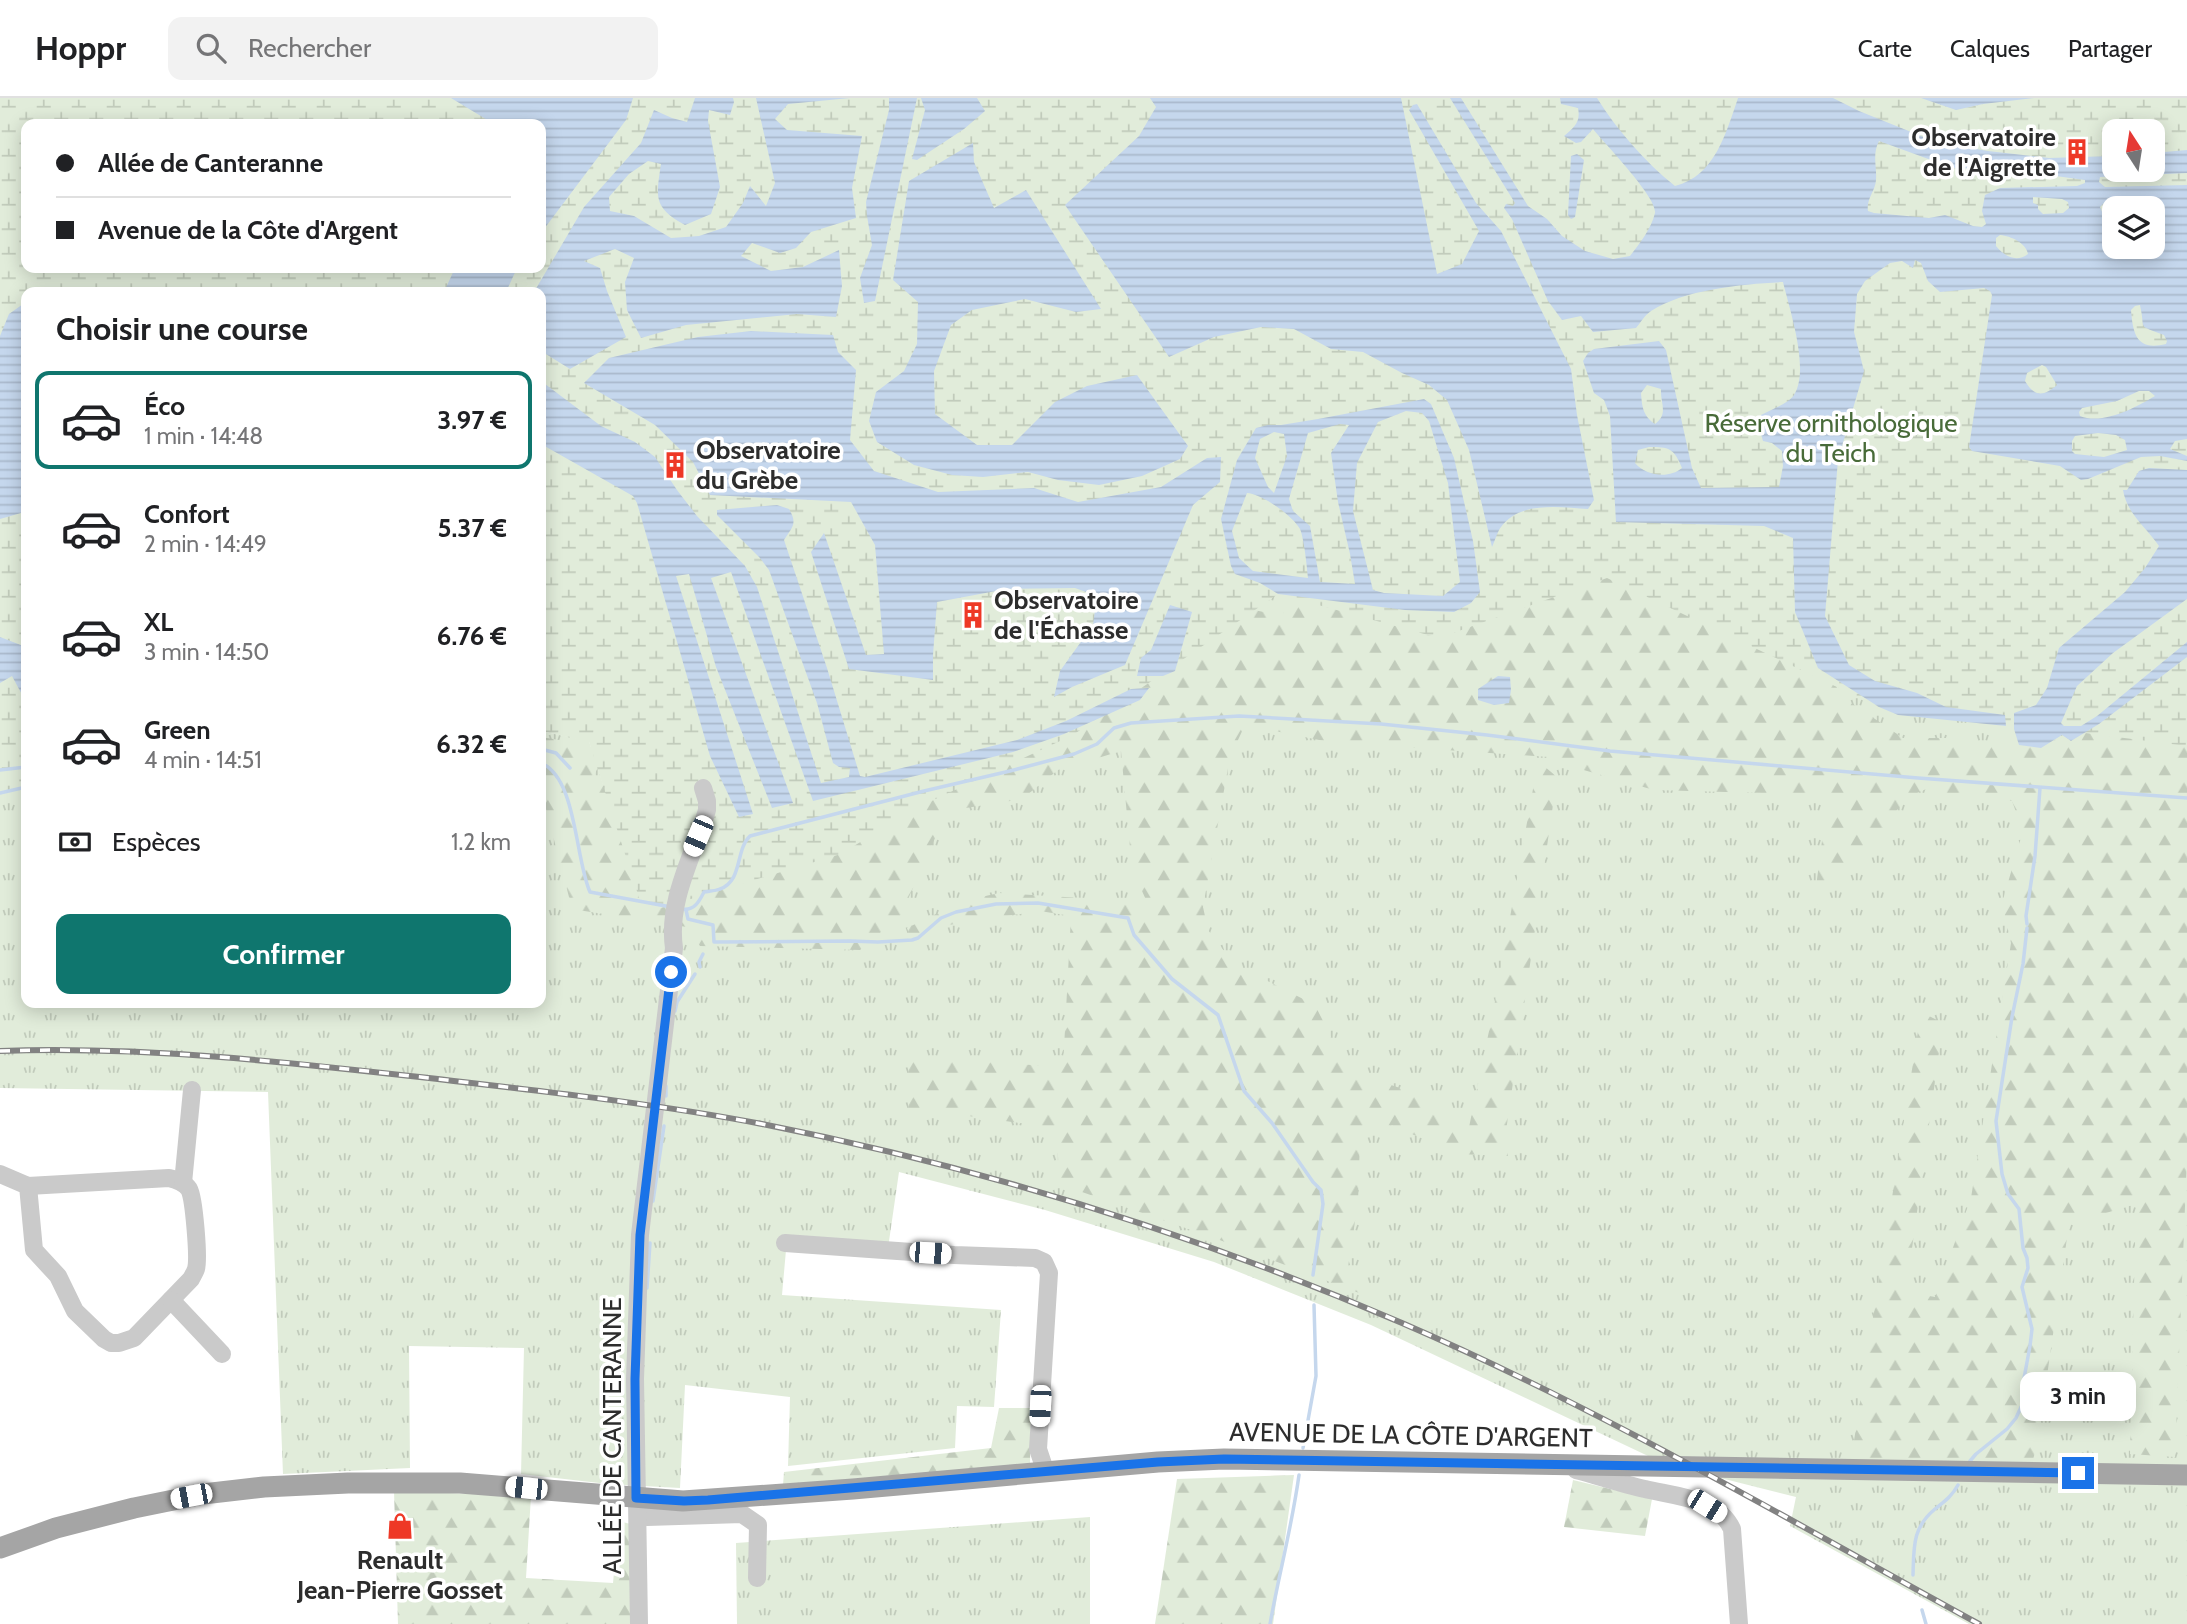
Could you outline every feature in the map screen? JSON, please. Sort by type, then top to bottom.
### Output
[{"type":"main road","name":"AVENUE DE LA CÔTE D'ARGENT","points":[[0,1548],[56,1528],[203,1494],[264,1487],[338,1484],[460,1483],[741,1506],[1044,1472],[1167,1461],[1224,1459],[2187,1475]]},
{"type":"street","name":"ALLÉE DE CANTERANNE","points":[[639,1624],[635,1379],[640,1235],[674,948],[672,934],[685,870],[707,810],[703,789]]},
{"type":"street","points":[[183,1183],[192,1090]]},
{"type":"street","points":[[0,1174],[28,1186],[169,1178],[183,1183],[188,1187],[192,1198],[196,1270],[191,1279],[134,1338],[111,1343],[75,1311],[58,1276],[34,1250],[28,1186]]},
{"type":"street","points":[[785,1243],[1035,1258],[1044,1262],[1049,1273],[1038,1449],[1044,1472]]},
{"type":"street","points":[[171,1300],[222,1354]]},
{"type":"street","points":[[1562,1466],[1696,1500],[1728,1521],[1732,1529],[1739,1624]]},
{"type":"street","points":[[1646,1489],[1651,1467]]},
{"type":"street","points":[[1651,1467],[1660,1486],[1667,1493]]},
{"type":"street","points":[[647,1517],[741,1506],[758,1525],[757,1578]]},
{"type":"green space","name":"Réserve ornithologique du Teich","points":[[0,98],[1921,98],[1956,110],[2034,98],[2187,98],[2187,746],[1879,707],[1607,578],[1439,638],[1278,594],[1073,735],[912,810],[841,854],[644,913],[589,742],[546,732],[546,287],[21,287],[21,788],[0,794]]},
{"type":"green space","points":[[485,98],[2187,98],[2187,1624],[1969,1624],[1790,1526],[1796,1497],[1665,1464],[1371,1325],[1214,1262],[1045,1210],[899,1172],[887,1255],[786,1250],[782,1295],[1001,1310],[994,1407],[957,1406],[955,1448],[788,1466],[790,1397],[685,1385],[680,1488],[608,1484],[521,1474],[524,1348],[409,1346],[410,1468],[283,1474],[268,1092],[0,1088],[0,794],[21,788],[21,1008],[546,1008],[546,732],[589,741],[645,913],[546,322],[546,287],[541,287],[541,273],[546,273],[546,119],[530,119]]},
{"type":"green space","points":[[1501,526],[1818,668],[1850,702],[1903,738],[1948,738],[1991,745],[2041,748],[2063,735],[2071,741],[2099,724],[2187,657],[2187,1156],[2175,1457],[2130,1454],[2136,1204],[2069,1224],[2037,1445],[2026,1485],[1851,1460],[1921,1012],[1943,1023],[1906,1292],[1935,1297],[1971,1198],[2011,943],[2002,903],[2023,831],[2012,801],[1947,793],[1933,786],[1908,797],[1813,910],[1828,795],[1654,790],[1566,765],[1549,757],[1329,742],[1245,725],[1230,757],[1203,907],[1208,930],[1234,964],[1315,1005],[1345,1065],[1373,1079],[1430,1098],[1441,1118],[1468,1132],[1494,1007],[1538,761],[1557,777],[1506,1131],[1508,1156],[1458,1154],[1391,1125],[1360,1138],[1358,1202],[1348,1267],[1359,1293],[1217,1239],[1059,1184],[1057,1128],[909,1108],[909,1057],[1063,1067],[1071,916],[1040,911],[942,926],[914,948],[907,928],[963,901],[999,893],[1147,902],[1132,869],[1121,751],[1058,770],[1022,799],[947,811],[901,915],[860,950],[700,946],[687,927],[578,910],[569,897],[546,809],[546,738],[583,744],[605,754],[592,779],[605,787],[1254,610],[1282,616],[1291,597]]},
{"type":"green space","points":[[999,1408],[1031,1408],[1030,1464],[783,1485],[784,1472],[991,1448]]},
{"type":"green space","points":[[1294,1475],[1273,1624],[1155,1624],[1177,1479]]},
{"type":"green space","points":[[1573,1480],[1652,1499],[1645,1536],[1564,1527]]},
{"type":"green space","points":[[394,1491],[531,1496],[526,1578],[613,1583],[619,1521],[634,1525],[636,1624],[398,1624]]},
{"type":"green space","points":[[1090,1517],[1090,1624],[737,1624],[736,1543]]},
{"type":"water","points":[[451,98],[633,98],[626,120],[546,226],[546,119],[486,119]]},
{"type":"water","points":[[695,98],[733,98],[730,115],[709,110],[708,121],[720,187],[711,214],[685,225],[667,213],[659,201],[658,193],[661,164],[648,161],[629,174],[609,197],[610,211],[634,216],[671,238],[699,236],[726,227],[743,203],[750,186],[766,206],[775,183],[756,98],[850,98],[788,104],[775,119],[787,130],[862,136],[852,188],[856,218],[811,232],[796,248],[780,253],[752,243],[741,256],[771,271],[803,267],[839,250],[842,286],[836,317],[797,314],[686,325],[641,338],[627,310],[625,282],[634,258],[615,249],[584,261],[600,268],[626,337],[570,369],[546,354],[546,287],[537,287],[584,207],[641,143],[654,110],[687,122]]},
{"type":"water","points":[[889,98],[917,98],[875,301],[864,303],[860,278],[872,245],[866,202],[889,110]]},
{"type":"water","points":[[921,98],[977,98],[985,111],[964,129],[917,160],[912,159],[925,110]]},
{"type":"water","points":[[1150,98],[1401,98],[1437,274],[1462,264],[1479,231],[1409,110],[1417,104],[1476,203],[1501,231],[1571,369],[1594,500],[1588,509],[1541,508],[1518,513],[1501,527],[1492,547],[1469,450],[1447,400],[1429,385],[1363,352],[1331,349],[1294,329],[1261,327],[1214,337],[1169,357],[1065,205],[1139,136],[1156,107]]},
{"type":"water","points":[[1450,98],[1461,98],[1528,206],[1547,219],[1562,236],[1585,251],[1613,259],[1630,256],[1634,251],[1651,225],[1654,206],[1640,184],[1593,129],[1581,142],[1576,143],[1564,136],[1576,124],[1579,113],[1578,108],[1561,104],[1560,98],[1597,98],[1632,145],[1675,186],[1689,181],[1709,163],[1723,139],[1738,98],[1833,98],[1936,142],[2049,158],[2102,156],[2102,177],[2099,182],[2105,187],[2187,185],[2187,439],[2175,441],[2170,449],[2187,456],[2187,461],[2160,456],[2141,457],[2081,480],[2060,466],[1972,451],[1969,447],[1992,295],[1990,291],[1984,288],[1940,292],[1928,281],[1921,263],[1915,260],[1913,268],[1902,261],[1890,263],[1865,281],[1857,294],[1854,332],[1864,371],[1838,460],[1825,616],[1849,665],[1875,681],[1917,693],[1946,707],[2005,715],[2006,726],[1898,715],[1879,707],[1818,668],[1795,612],[1793,538],[1764,526],[1616,522],[1610,416],[1604,400],[1594,393],[1583,361],[1588,353],[1594,349],[1659,341],[1666,350],[1692,468],[1701,488],[1779,487],[1783,466],[1782,451],[1772,443],[1763,441],[1760,431],[1761,415],[1791,398],[1798,384],[1800,371],[1797,340],[1783,282],[1733,286],[1680,297],[1651,311],[1636,328],[1593,332],[1581,316],[1562,320],[1548,301],[1512,219],[1504,208],[1506,204],[1513,206],[1515,203]],"holes":[[[1879,141],[1953,168],[2013,170],[2085,180],[2085,183],[2077,186],[2000,188],[1985,195],[1982,211],[1986,224],[1982,227],[1945,215],[1929,218],[1874,213],[1868,211],[1868,207],[1876,180],[1875,160]],[[2033,197],[2062,199],[2068,202],[2069,208],[2063,213],[2043,214],[2038,205],[2033,203]],[[2000,235],[2009,237],[2024,247],[2028,254],[2015,258],[2006,255],[1996,246],[1996,238]],[[2140,305],[2144,326],[2164,335],[2166,344],[2149,345],[2138,339],[2131,310]],[[2042,365],[2057,385],[2044,393],[2036,393],[2025,381],[2027,373]],[[1647,385],[1661,389],[1663,412],[1655,424],[1646,414],[1641,393]],[[2139,391],[2149,391],[2155,396],[2109,417],[2080,416],[2082,408],[2117,401]],[[2098,433],[2116,435],[2125,440],[2127,450],[2104,457],[2075,454],[2072,451],[2075,436]],[[1649,447],[1666,448],[1676,456],[1682,468],[1664,475],[1645,471],[1635,463],[1638,450]]]},
{"type":"water","points":[[1921,98],[2034,98],[1956,110]]},
{"type":"water","points":[[973,143],[974,162],[994,208],[1026,190],[1101,309],[1076,312],[1025,299],[972,310],[951,325],[934,371],[935,414],[977,445],[1012,445],[1055,402],[1087,386],[1137,375],[1188,446],[1180,459],[1142,476],[1099,485],[1058,480],[1028,472],[983,477],[952,475],[914,465],[877,442],[869,421],[876,392],[904,371],[917,344],[918,302],[893,280],[909,181]]},
{"type":"water","points":[[2187,150],[2187,173],[2165,174],[2165,152]]},
{"type":"water","points":[[1577,154],[1584,160],[1575,217],[1571,219],[1568,215],[1571,156]]},
{"type":"water","points":[[453,273],[515,273],[508,287],[446,287]]},
{"type":"water","points":[[21,306],[21,513],[0,519],[0,336],[9,314]]},
{"type":"water","points":[[751,331],[833,335],[838,352],[856,370],[850,440],[874,471],[938,492],[1034,488],[1078,502],[1161,487],[1207,458],[1221,457],[1220,482],[1193,505],[1125,665],[1054,697],[1060,671],[1093,625],[1097,596],[1075,588],[1007,589],[937,602],[933,680],[849,669],[811,552],[824,533],[866,655],[884,654],[875,545],[851,502],[710,495],[693,462],[655,425],[584,383],[609,358],[698,337]]},
{"type":"water","points":[[546,385],[601,426],[635,442],[655,457],[697,516],[745,566],[757,587],[821,783],[849,777],[850,768],[839,767],[833,763],[817,703],[769,570],[717,515],[717,510],[777,505],[789,509],[792,514],[793,522],[784,540],[860,776],[1017,740],[1066,721],[1131,689],[1149,688],[1140,700],[1064,734],[1013,752],[813,801],[731,572],[711,578],[793,803],[772,808],[716,667],[689,574],[676,576],[753,814],[739,817],[710,756],[633,496],[546,447]]},
{"type":"water","points":[[1424,399],[1431,404],[1454,458],[1473,541],[1480,592],[1471,603],[1454,612],[1405,610],[1278,594],[1260,583],[1235,574],[1221,519],[1237,460],[1256,428]],"holes":[[[1406,411],[1422,413],[1429,421],[1448,483],[1460,582],[1443,596],[1373,590],[1353,511],[1357,463],[1378,422]],[[1340,424],[1349,425],[1331,453],[1355,584],[1320,582],[1310,526],[1293,511],[1289,499],[1308,433]],[[1274,432],[1284,434],[1287,456],[1274,493],[1268,487],[1255,458],[1260,439]],[[1247,493],[1268,501],[1284,512],[1300,529],[1308,578],[1253,571],[1239,558],[1232,531]]]},
{"type":"water","points":[[2149,468],[2187,470],[2187,599],[2113,653],[2077,686],[2061,723],[2064,726],[2081,726],[2097,716],[2187,642],[2187,657],[2099,724],[2071,741],[2062,735],[2041,748],[2019,745],[2014,729],[2014,713],[2036,705],[2047,688],[2059,648],[2125,592],[2159,546],[2128,506],[2123,490],[2127,490],[2139,471]]},
{"type":"water","points":[[1170,605],[1192,612],[1175,671],[1163,676],[1137,676],[1141,658],[1151,650]]},
{"type":"water","points":[[0,637],[21,645],[21,693],[12,676],[0,683]]},
{"type":"water","points":[[1498,676],[1510,677],[1509,703],[1494,705],[1478,700],[1478,689]]},
{"type":"waterway","points":[[682,909],[693,907],[704,892],[718,890],[727,885],[736,872],[742,849],[750,836],[1074,754],[1097,744],[1114,728],[1131,723],[1239,716],[1381,724],[1610,751],[2187,798]]},
{"type":"waterway","points":[[546,750],[556,753],[570,768]]},
{"type":"waterway","points":[[546,766],[553,771],[562,785],[568,802],[590,892],[671,907]]},
{"type":"waterway","points":[[0,770],[21,768]]},
{"type":"waterway","points":[[0,793],[21,788]]},
{"type":"waterway","points":[[2027,924],[2040,788]]},
{"type":"waterway","points":[[686,910],[688,919],[713,925],[714,942],[912,940],[941,918],[956,912],[996,904],[1038,903],[1128,918],[1134,935],[1172,979],[1218,1015],[1244,1091],[1272,1123],[1321,1190],[1323,1204],[1313,1275]]},
{"type":"waterway","points":[[1970,1461],[2016,1418],[2022,1405],[2032,1329],[2022,1287],[2028,1268],[2019,1209],[2008,1194],[2002,1174],[1996,1121],[2027,928]]},
{"type":"waterway","points":[[700,967],[703,954]]},
{"type":"waterway","points":[[675,1011],[677,1002],[695,974]]},
{"type":"waterway","points":[[666,1086],[666,1096]]},
{"type":"waterway","points":[[653,1201],[664,1126]]},
{"type":"waterway","points":[[647,1288],[650,1243]]},
{"type":"waterway","points":[[1303,1448],[1316,1376],[1314,1305]]},
{"type":"waterway","points":[[1270,1624],[1299,1475]]},
{"type":"waterway","points":[[1913,1575],[1914,1547],[1918,1531],[1927,1516],[1948,1498],[1958,1485]]},
{"type":"waterway","points":[[1922,1610],[1926,1624]]},
{"type":"railway","points":[[0,1051],[108,1051],[268,1061],[596,1098],[762,1124],[844,1141],[1007,1183],[1088,1207],[1247,1261],[1325,1291],[1476,1356],[1694,1467],[1979,1624]]},
{"type":"place","name":"Observatoire de l'Aigrette","points":[[2077,152]]},
{"type":"place","name":"Observatoire du Grèbe","points":[[675,465]]},
{"type":"place","name":"Observatoire de l'Échasse","points":[[973,615]]},
{"type":"place","name":"Renault Jean-Pierre Gosset","points":[[400,1526]]},
{"type":"route","points":[[671,972],[640,1235],[635,1379],[636,1498],[708,1500],[1158,1462],[1224,1459],[2078,1473]]}]
